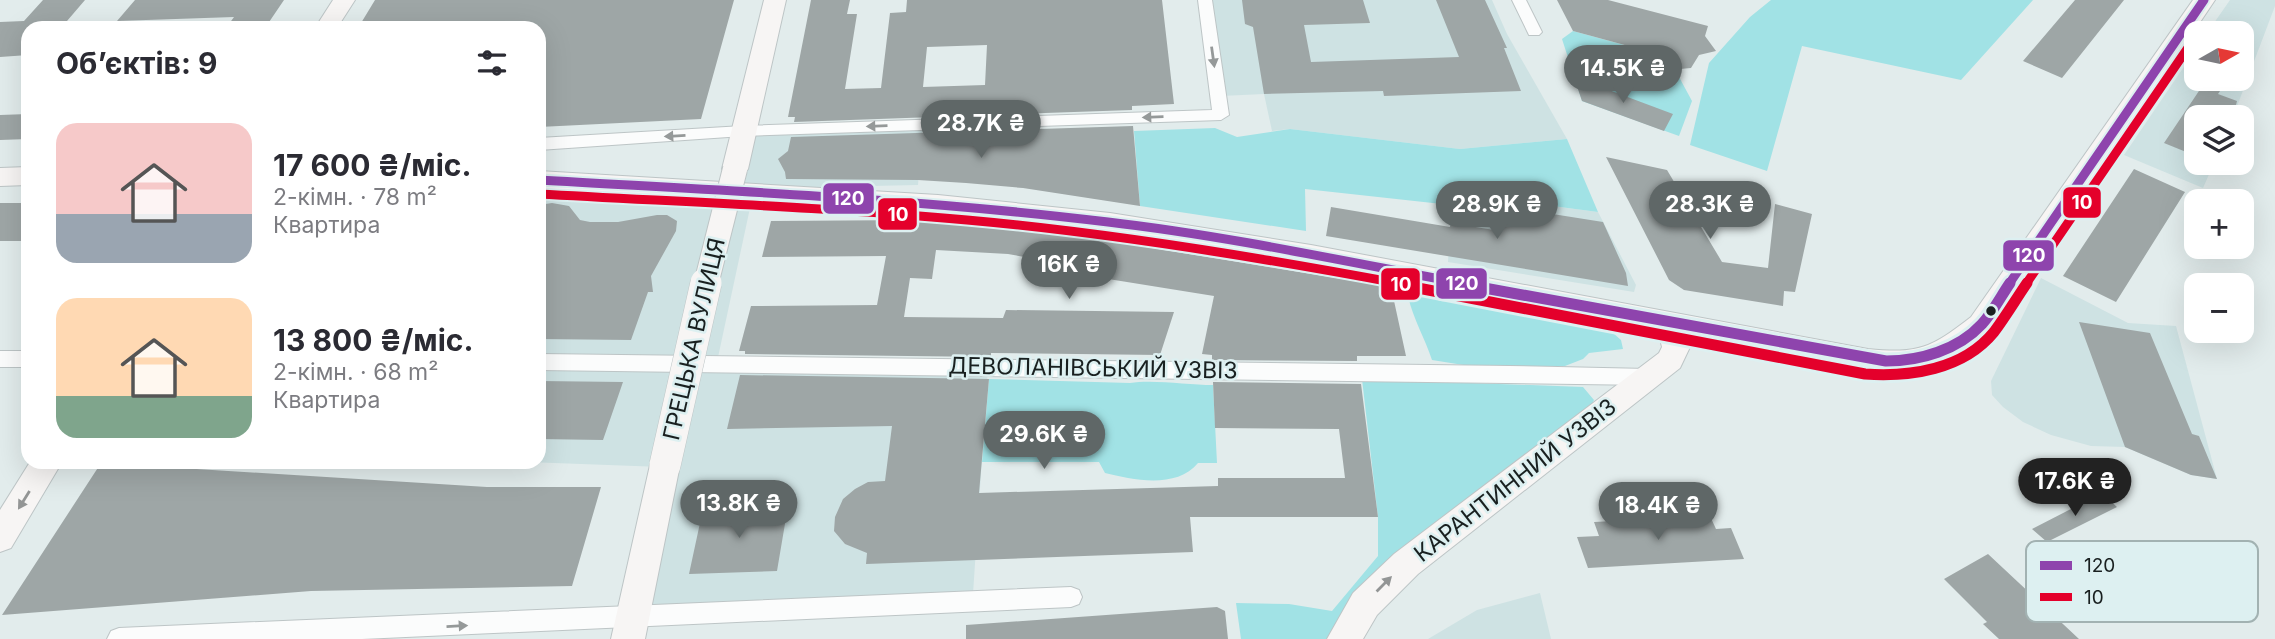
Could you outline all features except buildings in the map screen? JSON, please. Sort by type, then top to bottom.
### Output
[{"type":"main road","points":[[330,21],[344,0]]},
{"type":"main road","name":"ГРЕЦЬКА ВУЛИЦЯ","points":[[630,628],[689,351],[775,0]]},
{"type":"main road","points":[[546,180],[938,204],[1110,222],[1311,255],[1868,360],[1917,362],[1938,357],[1981,325],[2204,0]]},
{"type":"main road","points":[[0,177],[21,176]]},
{"type":"main road","name":"КАРАНТИННИЙ УЗВІЗ","points":[[1344,639],[1365,604],[1406,564],[1675,354],[1671,323]]},
{"type":"main road","points":[[0,538],[43,469]]},
{"type":"street","points":[[546,144],[743,131],[1221,115],[1205,0]]},
{"type":"street","points":[[1519,0],[1534,32]]},
{"type":"street","points":[[0,359],[21,359]]},
{"type":"street","name":"ДЕВОЛАНІВСЬКИЙ УЗВІЗ","points":[[546,362],[1078,370],[1382,371],[1648,377]]},
{"type":"street","points":[[119,639],[630,628],[1071,597]]},
{"type":"shaded area","points":[[1207,0],[1492,0],[1507,34],[1567,139],[1460,149],[1290,129],[1272,131],[1264,94],[1221,96]]},
{"type":"shaded area","points":[[1771,0],[2033,0],[1961,80],[1802,46],[1767,171],[1690,145],[1709,63],[1750,17]]},
{"type":"shaded area","points":[[2230,0],[2275,0],[2254,62],[2254,21],[2215,21]]},
{"type":"shaded area","points":[[1573,31],[1672,58],[1672,64],[1692,101],[1679,136],[1582,101],[1562,39]]},
{"type":"shaded area","points":[[2184,67],[2184,91],[2243,91],[2238,105],[2184,105],[2184,175],[2209,175],[2203,188],[2124,155]]},
{"type":"shaded area","points":[[923,125],[918,185],[733,189],[746,132]]},
{"type":"shaded area","points":[[1215,128],[1237,137],[1290,129],[1460,149],[1567,139],[1598,212],[1491,198],[1451,205],[1305,189],[1306,231],[1140,206],[1134,131]]},
{"type":"shaded area","points":[[546,183],[753,194],[717,362],[546,361]]},
{"type":"shaded area","points":[[1491,198],[1598,212],[1636,285],[1634,292],[1448,262],[1451,205]]},
{"type":"shaded area","points":[[2041,278],[2128,323],[2176,326],[2217,479],[2191,475],[2125,447],[2091,446],[2051,435],[2023,422],[1992,395],[1991,381]]},
{"type":"shaded area","points":[[1459,295],[1613,333],[1621,340],[1623,349],[1589,353],[1583,359],[1565,366],[1476,367],[1432,360],[1408,296]]},
{"type":"shaded area","points":[[688,364],[988,367],[973,594],[635,610]]},
{"type":"shaded area","points":[[546,365],[683,366],[662,467],[546,463]]},
{"type":"shaded area","points":[[989,379],[1213,385],[1217,463],[1198,463],[1179,477],[1141,480],[1105,473],[1099,462],[982,462]]},
{"type":"shaded area","points":[[1362,379],[1583,387],[1594,400],[1588,412],[1335,639],[1241,639],[1236,603],[1289,604],[1332,611],[1378,556],[1378,517]]},
{"type":"shaded area","points":[[1540,593],[1551,639],[1428,639],[1477,610]]},
{"type":"transit line","name":"120","points":[[546,180],[938,204],[1110,222],[1311,255],[1868,360],[1902,361],[1941,351],[1981,325],[2204,0]]},
{"type":"transit line","name":"10","points":[[546,194],[896,214],[1110,236],[1394,283],[1865,374],[1902,375],[1933,370],[1948,364],[1992,334],[2184,54]]}]
